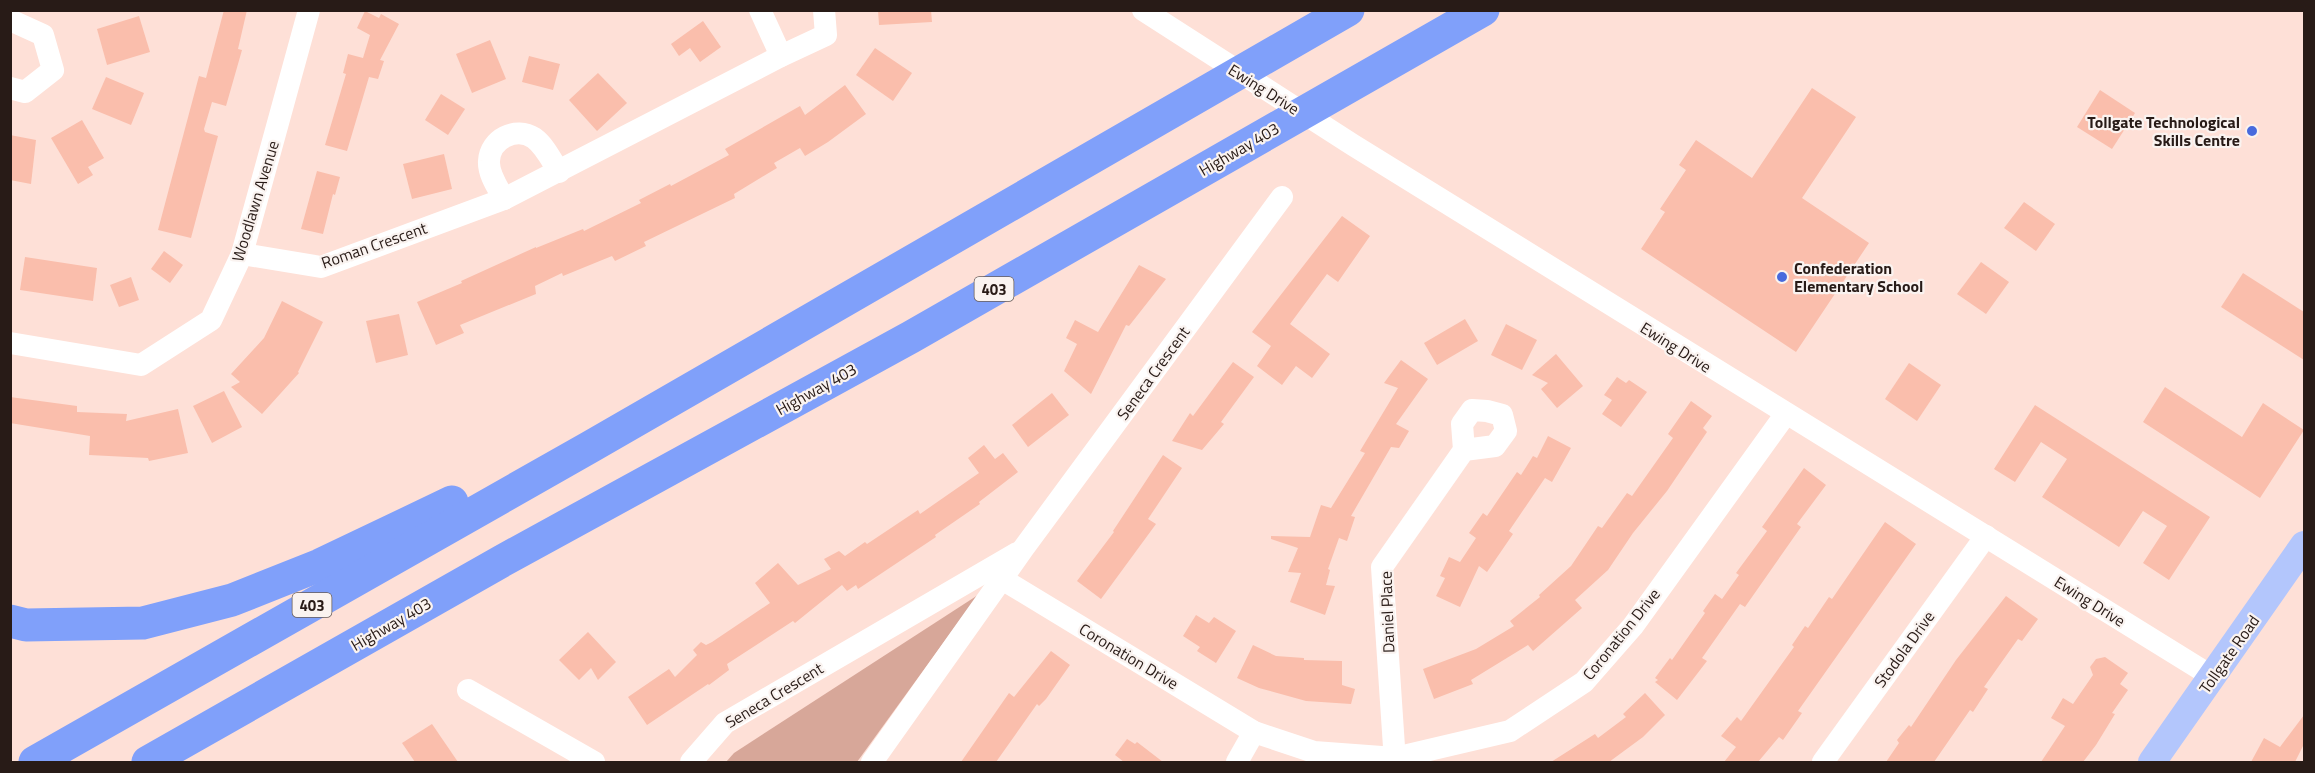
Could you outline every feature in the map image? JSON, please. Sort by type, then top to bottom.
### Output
[{"type":"highway","name":"403","points":[[35,762],[590,447],[1348,10]]},
{"type":"highway","name":"Highway 403","points":[[148,762],[491,567],[911,337],[1482,10]]},
{"type":"highway","points":[[10,621],[26,625],[143,623],[232,600],[320,565],[531,464],[590,447]]},
{"type":"main road","name":"Tollgate Road","points":[[2152,762],[2304,545]]},
{"type":"street","name":"Woodlawn Avenue","points":[[10,343],[141,365],[211,320],[242,254],[309,10]]},
{"type":"street","points":[[760,10],[781,56]]},
{"type":"street","name":"Roman Crescent","points":[[242,254],[321,267],[504,199],[826,35],[824,10]]},
{"type":"street","name":"Ewing Drive","points":[[1143,10],[1353,145],[2213,677]]},
{"type":"street","points":[[10,20],[43,35],[53,70],[25,92],[10,88]]},
{"type":"street","points":[[504,199],[490,171],[489,161],[496,143],[504,137],[525,134],[534,138],[559,172]]},
{"type":"street","name":"Seneca Crescent","points":[[872,762],[1023,549],[1282,197]]},
{"type":"street","name":"Coronation Drive","points":[[1002,579],[1254,732],[1314,752],[1395,760],[1510,731],[1584,682],[1633,626],[1785,414]]},
{"type":"street","name":"Daniel Place","points":[[1395,760],[1382,567],[1464,450]]},
{"type":"street","name":"Stodola Drive","points":[[1823,762],[1986,536]]},
{"type":"street","name":"Seneca Crescent","points":[[691,762],[725,723],[1023,549]]},
{"type":"street","points":[[468,690],[594,762]]},
{"type":"street","points":[[1237,762],[1254,732]]},
{"type":"shaded area","points":[[978,595],[857,762],[726,762],[734,753]]},
{"type":"building","points":[[224,10],[247,10],[238,49],[242,50],[226,106],[212,102],[204,129],[205,132],[218,136],[191,238],[158,230],[199,76],[206,78]]},
{"type":"building","points":[[878,10],[931,10],[932,22],[879,25]]},
{"type":"building","points":[[365,11],[379,18],[381,14],[399,24],[380,60],[384,61],[378,79],[369,77],[347,151],[325,145],[346,74],[343,73],[348,54],[363,58],[370,35],[357,28]]},
{"type":"building","points":[[139,16],[150,52],[107,65],[97,29]]},
{"type":"building","points":[[703,21],[721,47],[700,62],[690,48],[679,56],[671,44]]},
{"type":"building","points":[[490,40],[506,79],[472,93],[456,54]]},
{"type":"building","points":[[875,48],[912,73],[893,101],[856,75]]},
{"type":"building","points":[[529,56],[560,64],[553,90],[522,82]]},
{"type":"building","points":[[598,73],[627,103],[597,131],[569,100]]},
{"type":"building","points":[[106,77],[144,93],[131,125],[92,109]]},
{"type":"building","points":[[845,85],[866,114],[828,142],[805,156],[800,148],[774,163],[777,168],[734,194],[735,198],[644,242],[646,246],[615,261],[612,256],[563,276],[562,273],[535,286],[536,294],[460,325],[464,333],[436,345],[417,302],[536,247],[583,229],[584,231],[641,203],[639,200],[729,155],[725,149],[800,106],[805,115]]},
{"type":"building","points":[[1812,88],[1856,117],[1802,198],[1869,243],[1796,352],[1641,249],[1665,212],[1660,209],[1686,170],[1679,165],[1696,140],[1752,178]]},
{"type":"building","points":[[2100,90],[2135,113],[2112,149],[2077,127]]},
{"type":"building","points":[[441,94],[465,109],[448,135],[425,120]]},
{"type":"building","points":[[82,120],[104,158],[88,167],[93,175],[78,184],[51,138]]},
{"type":"building","points":[[10,135],[36,140],[31,184],[10,180]]},
{"type":"building","points":[[444,154],[452,189],[412,199],[403,164]]},
{"type":"building","points":[[317,171],[340,177],[335,195],[333,194],[323,234],[301,229]]},
{"type":"building","points":[[2024,202],[2055,224],[2036,251],[2004,228]]},
{"type":"building","points":[[1342,216],[1370,236],[1338,282],[1327,274],[1290,324],[1330,354],[1312,378],[1296,366],[1282,385],[1257,366],[1271,346],[1252,332]]},
{"type":"building","points":[[164,251],[183,265],[170,283],[151,269]]},
{"type":"building","points":[[25,257],[97,268],[93,301],[20,290]]},
{"type":"building","points":[[1981,262],[2009,282],[1986,314],[1957,294]]},
{"type":"building","points":[[1139,265],[1166,279],[1129,326],[1126,325],[1091,394],[1064,371],[1077,344],[1066,338],[1075,320],[1098,332]]},
{"type":"building","points":[[2243,273],[2304,312],[2304,360],[2221,307]]},
{"type":"building","points":[[131,277],[139,300],[119,307],[110,285]]},
{"type":"building","points":[[282,301],[323,322],[299,373],[262,414],[231,387],[240,382],[231,374],[264,338]]},
{"type":"building","points":[[399,314],[408,355],[376,363],[366,321]]},
{"type":"building","points":[[1465,319],[1478,341],[1437,365],[1424,343]]},
{"type":"building","points":[[1506,324],[1537,340],[1522,370],[1491,355]]},
{"type":"building","points":[[1556,354],[1583,386],[1557,408],[1541,389],[1548,383],[1532,375]]},
{"type":"building","points":[[1401,360],[1428,379],[1396,424],[1409,431],[1399,448],[1391,447],[1351,516],[1355,517],[1347,541],[1339,538],[1328,569],[1330,570],[1326,585],[1335,586],[1325,615],[1290,602],[1301,573],[1288,572],[1298,548],[1271,539],[1271,536],[1310,537],[1321,505],[1331,508],[1365,453],[1360,451],[1398,388],[1384,383]]},
{"type":"building","points":[[1233,362],[1254,377],[1221,422],[1224,424],[1202,450],[1172,441],[1190,413],[1193,416]]},
{"type":"building","points":[[1909,363],[1941,385],[1917,421],[1885,399]]},
{"type":"building","points":[[1617,377],[1626,383],[1629,380],[1647,392],[1621,427],[1602,414],[1612,400],[1604,395]]},
{"type":"building","points":[[2165,387],[2242,437],[2263,403],[2304,430],[2260,498],[2143,422]]},
{"type":"building","points":[[224,391],[242,427],[212,443],[193,406]]},
{"type":"building","points":[[1052,393],[1069,415],[1028,447],[1012,425]]},
{"type":"building","points":[[10,397],[77,406],[77,412],[127,414],[126,421],[178,409],[188,453],[149,461],[148,458],[89,455],[90,436],[10,423]]},
{"type":"building","points":[[1691,401],[1712,416],[1703,428],[1707,432],[1667,491],[1633,533],[1608,570],[1575,600],[1582,608],[1533,651],[1528,645],[1471,680],[1473,684],[1434,699],[1423,669],[1476,649],[1514,626],[1510,621],[1540,597],[1539,595],[1571,566],[1598,526],[1602,528],[1627,493],[1632,496],[1673,438],[1668,434]]},
{"type":"building","points":[[2035,405],[2210,517],[2169,580],[2143,563],[2167,526],[2143,511],[2119,547],[2042,497],[2067,459],[2041,442],[2015,482],[1994,469]]},
{"type":"building","points":[[1548,436],[1571,448],[1552,482],[1545,478],[1509,531],[1513,534],[1487,572],[1479,566],[1460,607],[1436,596],[1445,578],[1440,576],[1449,557],[1460,562],[1476,538],[1469,533],[1483,513],[1487,516],[1517,472],[1521,475],[1533,456],[1537,458]]},
{"type":"building","points":[[984,445],[995,459],[1003,453],[1018,472],[979,502],[980,504],[935,535],[936,537],[858,589],[856,585],[847,591],[842,585],[795,623],[793,621],[727,664],[729,670],[709,685],[647,725],[628,697],[669,669],[675,677],[697,655],[693,650],[701,642],[706,645],[712,642],[770,603],[755,583],[778,563],[798,585],[831,569],[824,559],[839,551],[845,556],[865,542],[867,544],[918,510],[920,514],[979,473],[968,458]]},
{"type":"building","points":[[1163,455],[1182,468],[1148,519],[1156,524],[1101,599],[1077,581],[1114,532]]},
{"type":"building","points":[[1804,468],[1826,485],[1797,524],[1801,527],[1745,607],[1740,604],[1702,658],[1707,661],[1677,700],[1655,682],[1658,680],[1655,678],[1670,658],[1672,660],[1705,613],[1703,611],[1715,594],[1722,599],[1739,575],[1736,573],[1767,531],[1762,527]]},
{"type":"building","points":[[1885,522],[1916,544],[1798,711],[1802,713],[1783,740],[1779,737],[1758,762],[1724,762],[1736,747],[1721,736],[1737,717],[1741,721],[1794,647],[1792,645],[1805,626],[1808,628],[1829,597],[1832,599]]},
{"type":"building","points":[[2006,596],[2038,619],[2022,641],[2018,639],[1984,687],[1988,689],[1973,712],[1970,710],[1934,762],[1886,762],[1899,743],[1897,740],[1909,725],[1911,727],[1956,660]]},
{"type":"building","points":[[1196,615],[1209,623],[1214,617],[1236,631],[1216,663],[1197,651],[1200,647],[1183,636]]},
{"type":"building","points":[[588,632],[616,662],[598,680],[591,668],[579,680],[559,660]]},
{"type":"building","points":[[1253,645],[1276,656],[1304,658],[1304,660],[1342,661],[1342,685],[1355,689],[1351,704],[1306,701],[1259,688],[1237,678]]},
{"type":"building","points":[[1051,651],[1070,665],[1046,699],[1039,706],[1037,704],[996,762],[961,762],[1009,693],[1014,697]]},
{"type":"building","points":[[2105,657],[2128,673],[2120,684],[2128,690],[2112,713],[2115,714],[2083,762],[2041,762],[2065,726],[2051,718],[2063,698],[2073,704],[2093,675],[2090,667],[2096,659]]},
{"type":"building","points":[[1645,693],[1665,715],[1643,737],[1609,762],[1551,762],[1595,734],[1598,738],[1626,717],[1623,714]]},
{"type":"building","points":[[2304,715],[2304,744],[2295,762],[2251,762],[2264,738],[2280,747]]},
{"type":"building","points":[[432,724],[458,762],[415,762],[402,743]]},
{"type":"building","points":[[1127,739],[1135,744],[1137,742],[1163,762],[1124,762],[1115,755]]},
{"type":"place","name":"Tollgate Technological Skills Centre","points":[[2252,131]]},
{"type":"place","name":"Confederation Elementary School","points":[[1782,277]]}]
